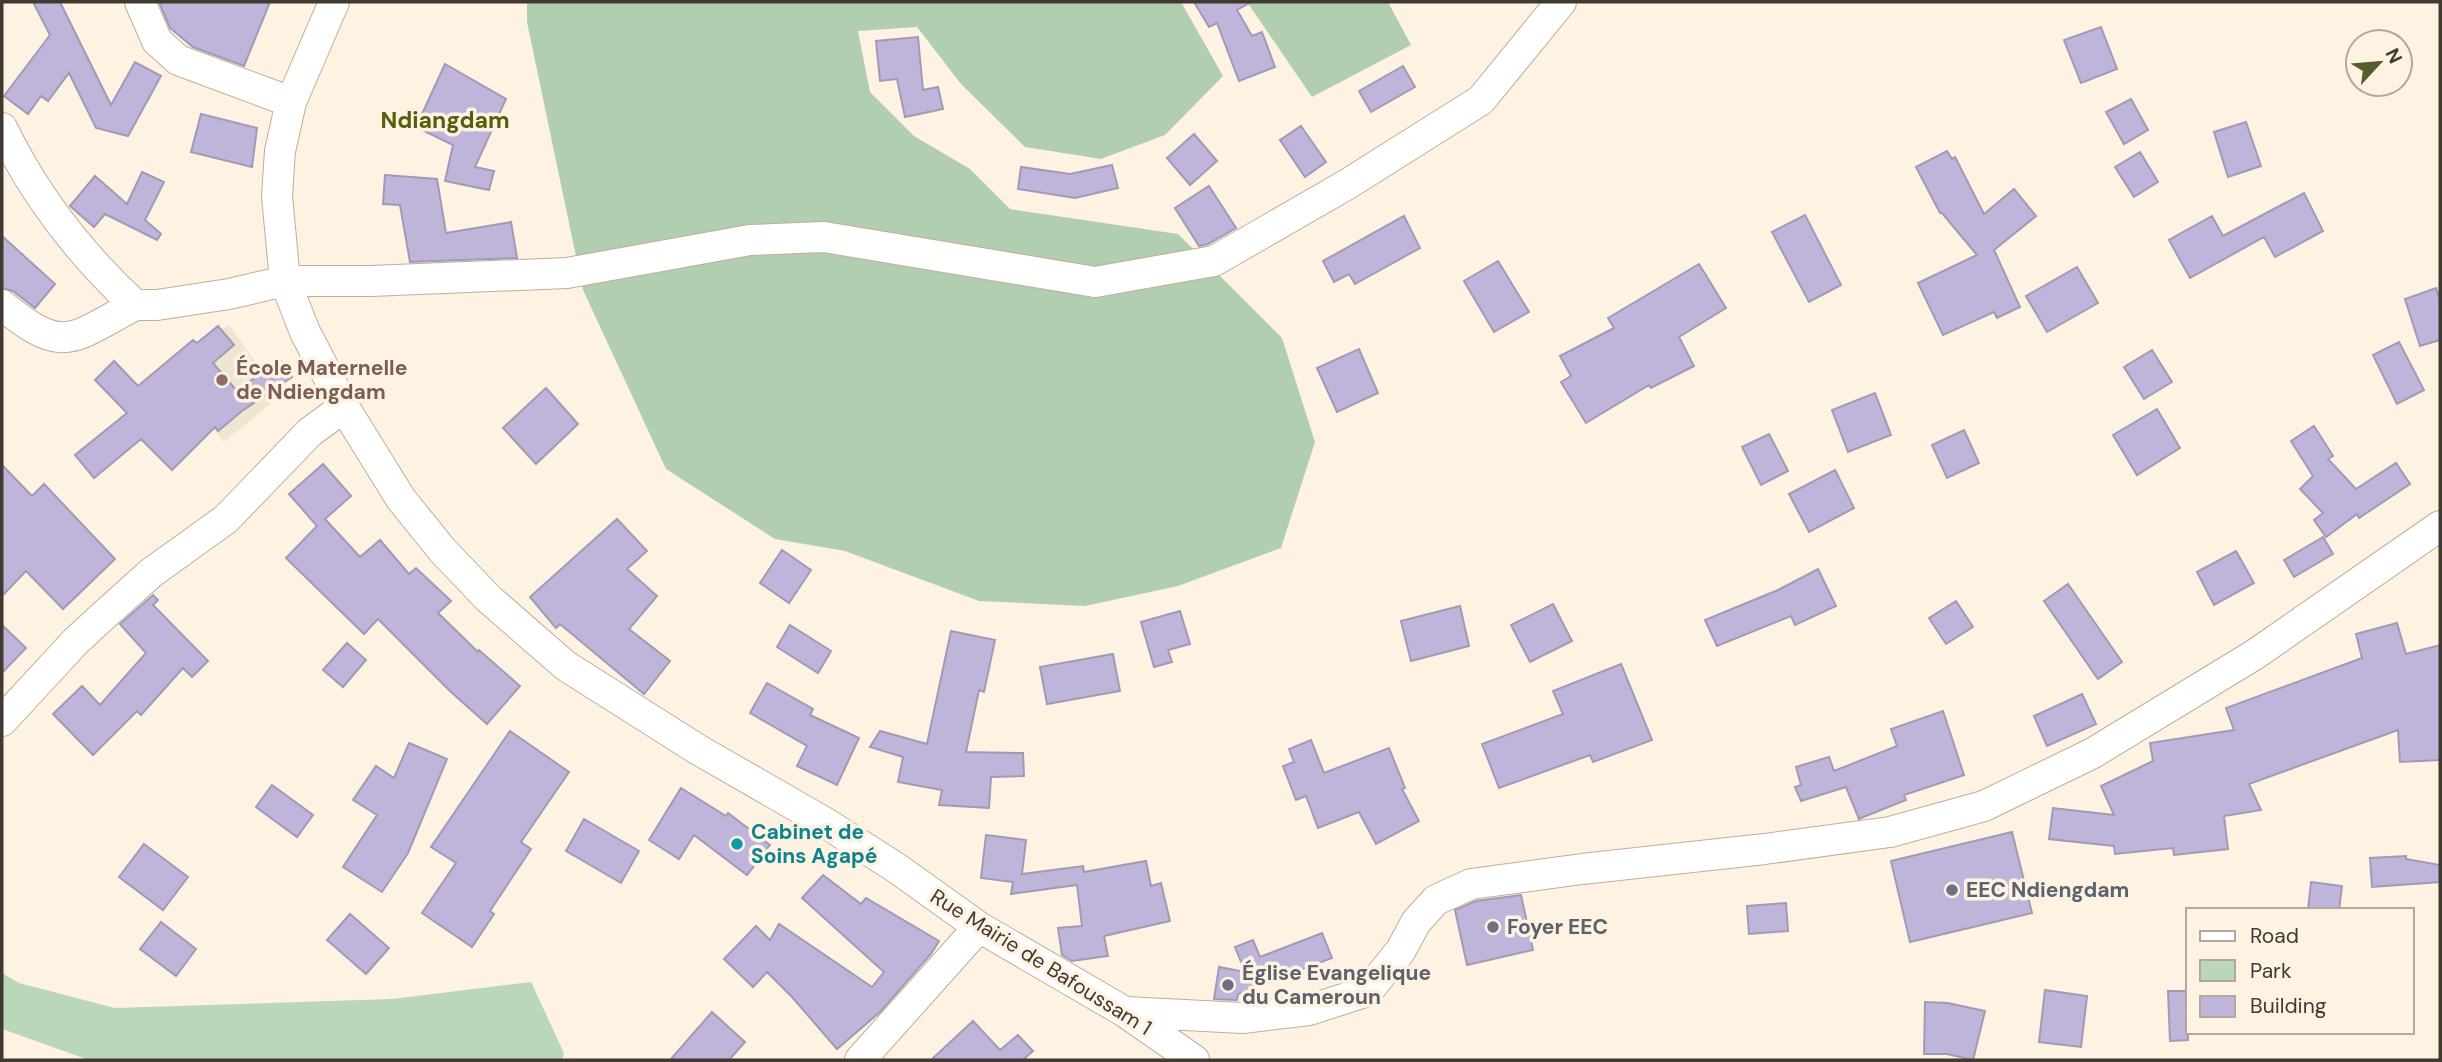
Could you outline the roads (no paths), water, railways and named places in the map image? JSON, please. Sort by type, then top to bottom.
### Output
[{"type":"street","points":[[140,2],[157,41],[178,60],[291,102]]},
{"type":"street","name":"Rue Mairie de Bafoussam 1","points":[[334,2],[291,102],[281,151],[277,196],[285,281],[305,332],[344,407],[401,499],[443,551],[513,622],[566,666],[697,749],[824,822],[895,867],[979,927],[1125,1012],[1194,1060]]},
{"type":"street","points":[[2,305],[41,333],[68,338],[135,305],[157,305],[285,281],[371,281],[567,272],[750,240],[824,237],[1095,282],[1214,261],[1346,185],[1481,100],[1560,2]]},
{"type":"street","points":[[2,128],[43,202],[89,259],[135,305]]},
{"type":"street","points":[[2,721],[75,642],[102,617],[151,573],[226,519],[310,432],[344,407]]},
{"type":"street","points":[[1125,1012],[1243,1018],[1309,1010],[1368,991],[1401,950],[1416,922],[1436,900],[1471,884],[1890,832],[1983,806],[2093,753],[2255,655],[2440,526]]},
{"type":"street","points":[[860,1060],[979,927]]},
{"type":"place","name":"École Maternelle de Ndiengdam","points":[[222,380]]},
{"type":"place","name":"Cabinet de Soins Agapé","points":[[737,844]]},
{"type":"place","name":"EEC Ndiengdam","points":[[1952,890]]},
{"type":"place","name":"Foyer EEC","points":[[1493,927]]},
{"type":"place","name":"Église Evangelique du Cameroun","points":[[1228,985]]},
{"type":"district","name":"Ndiangdam","points":[[445,120]]}]
